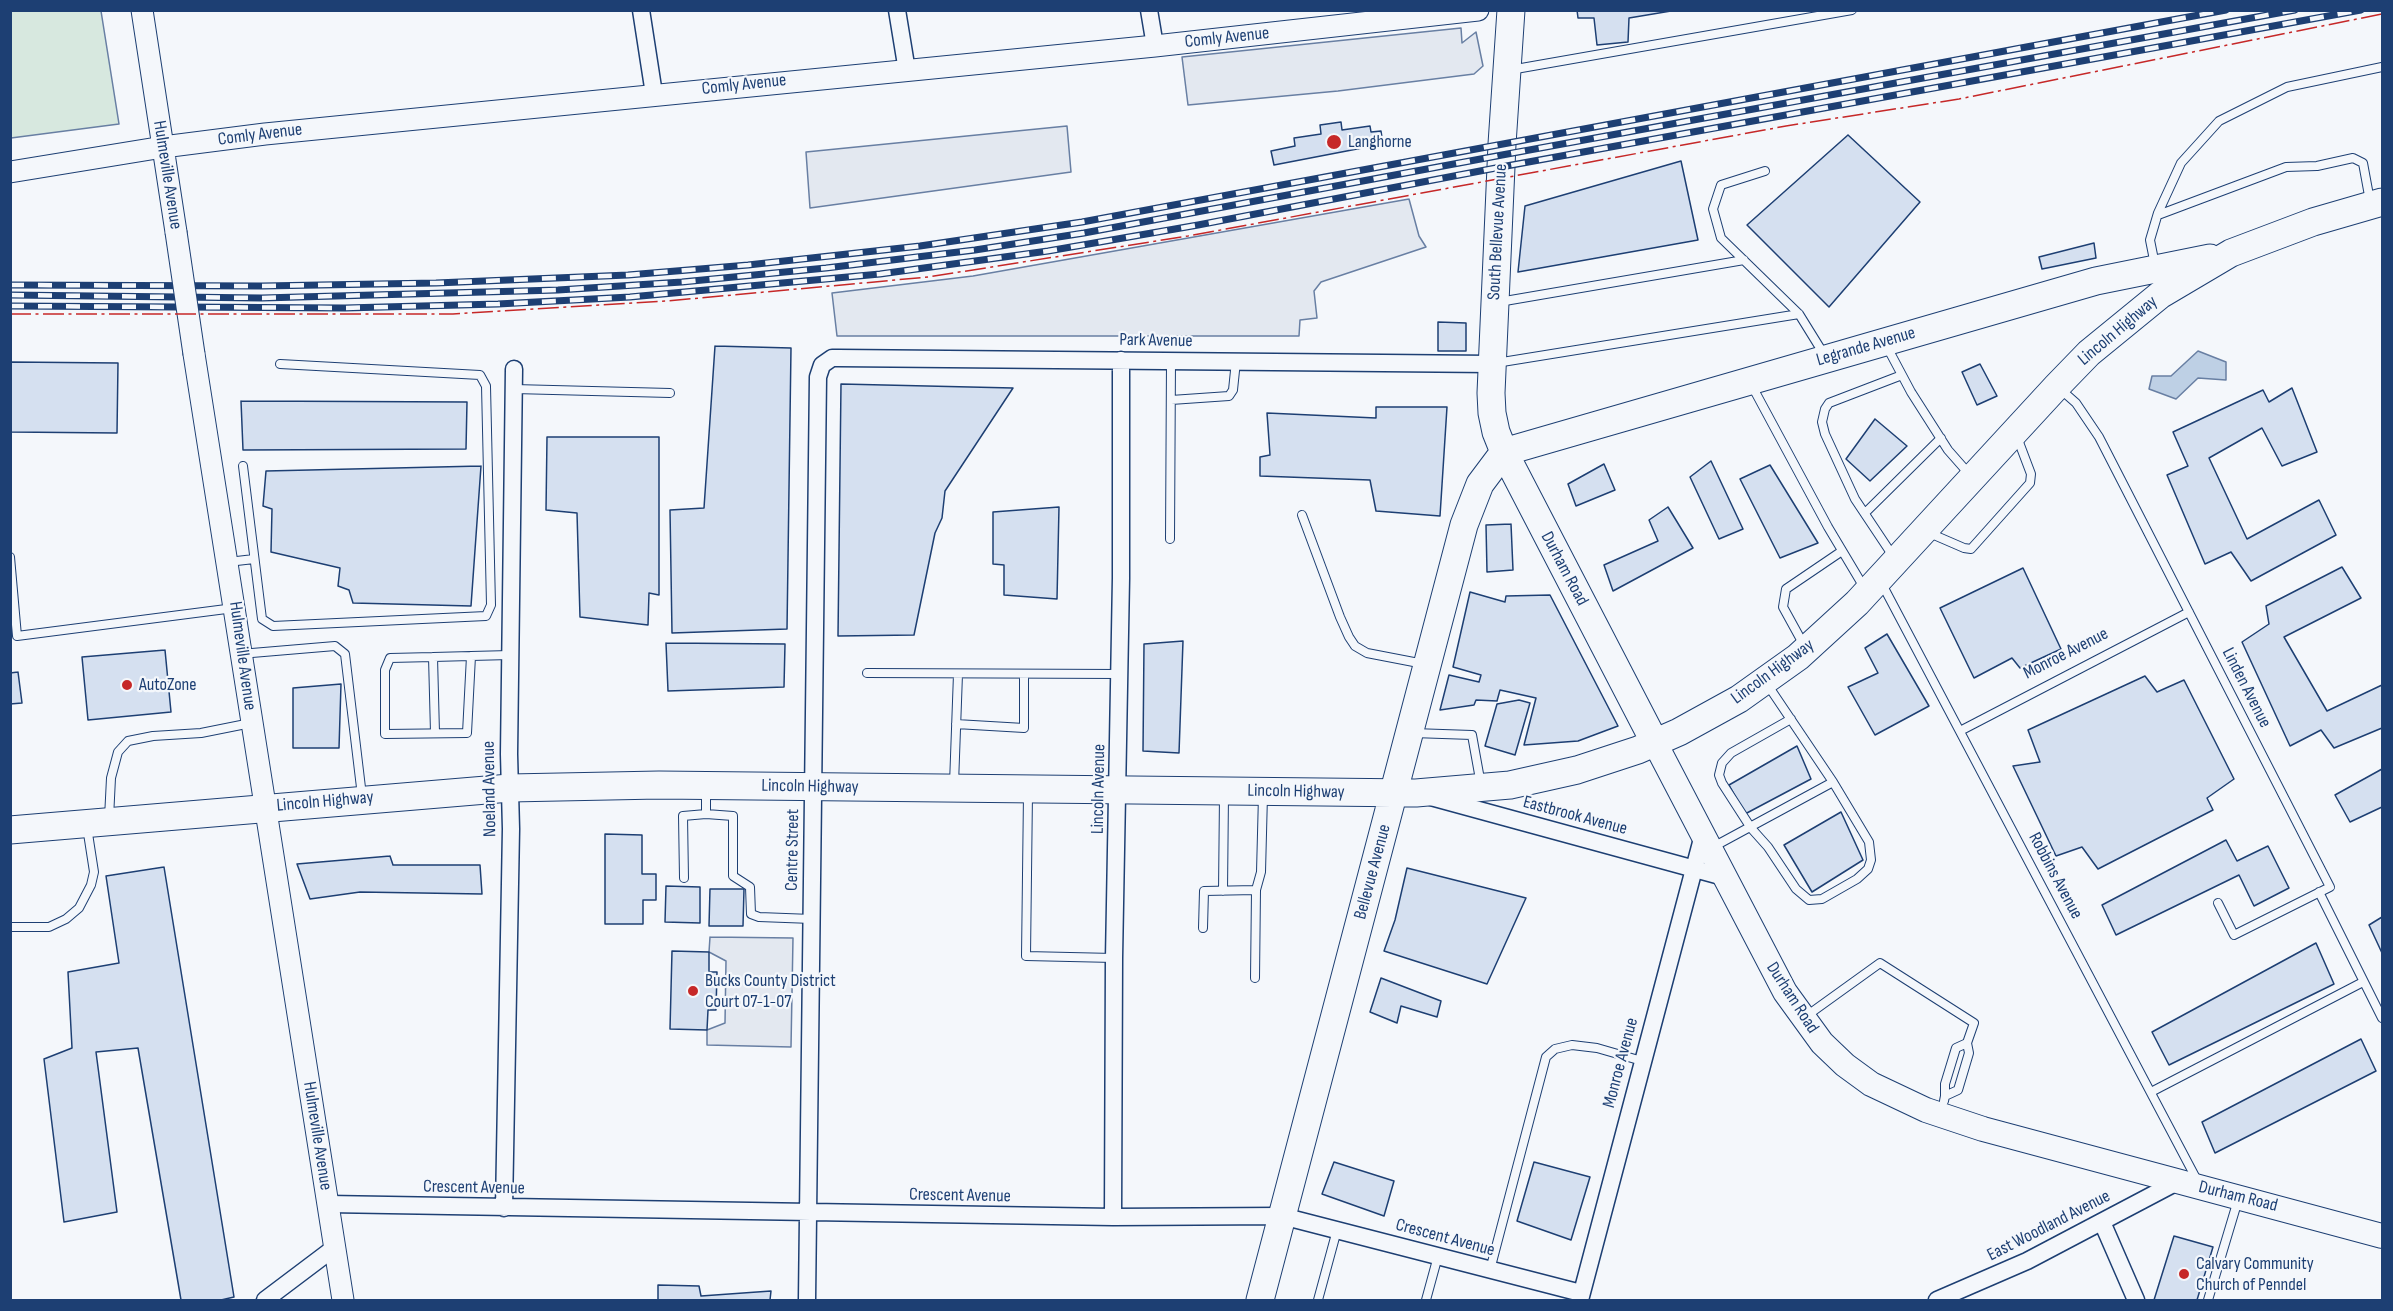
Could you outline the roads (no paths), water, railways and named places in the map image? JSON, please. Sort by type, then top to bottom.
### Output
[{"type":"main road","name":"South Bellevue Avenue","points":[[1504,452],[1492,413],[1492,364],[1511,10]]},
{"type":"main road","name":"Lincoln Highway","points":[[10,830],[362,799],[584,785],[1405,793],[1482,789],[1551,777],[1609,760],[1655,743],[1710,716],[1765,681],[1806,650],[1881,577],[2057,386],[2116,330],[2161,280],[2303,226],[2376,204]]},
{"type":"main road","name":"Legrande Avenue","points":[[1504,452],[2097,281],[2161,280]]},
{"type":"main road","name":"Bellevue Avenue","points":[[1260,1300],[1282,1216],[1405,793],[1409,733],[1471,504],[1480,484],[1504,452]]},
{"type":"main road","name":"Durham Road","points":[[1504,452],[1769,965],[1802,1019],[1845,1065],[1871,1083],[1899,1098],[1942,1105],[1983,1129],[2382,1236]]},
{"type":"street","name":"Hulmeville Avenue","points":[[142,10],[228,562],[240,654],[343,1300]]},
{"type":"street","points":[[641,10],[654,94]]},
{"type":"street","points":[[897,10],[907,70]]},
{"type":"street","points":[[1149,10],[1155,46]]},
{"type":"street","name":"Comly Avenue","points":[[10,172],[162,147],[265,134],[1155,46],[1478,10]]},
{"type":"street","name":"Park Avenue","points":[[822,365],[831,358],[1492,364]]},
{"type":"street","name":"Lincoln Avenue","points":[[1113,1217],[1114,958],[1120,675],[1121,360]]},
{"type":"street","name":"Centre Street","points":[[807,1300],[818,377],[822,365]]},
{"type":"street","name":"Noeland Avenue","points":[[504,1208],[510,888],[514,369]]},
{"type":"street","name":"Eastbrook Avenue","points":[[1405,793],[1724,877]]},
{"type":"street","name":"Monroe Avenue","points":[[1580,1297],[1693,869],[1706,842]]},
{"type":"street","name":"East Woodland Avenue","points":[[1937,1300],[2027,1261],[2177,1182]]},
{"type":"street","name":"Crescent Avenue","points":[[328,1204],[1113,1217],[1282,1216],[1490,1270],[1580,1297]]},
{"type":"street","points":[[2102,1222],[2136,1300]]},
{"type":"street","points":[[266,1300],[334,1248]]},
{"type":"lane","points":[[1507,71],[1852,10]]},
{"type":"lane","points":[[2161,280],[2150,240],[2158,215],[2181,163],[2218,121],[2287,87],[2382,67]]},
{"type":"lane","points":[[2158,215],[2286,167],[2317,166],[2353,158],[2363,163],[2376,204]]},
{"type":"lane","points":[[1765,171],[1721,185],[1713,209],[1721,238],[1799,314],[1827,359]]},
{"type":"lane","points":[[1495,302],[1744,260]]},
{"type":"lane","points":[[1492,364],[1799,314]]},
{"type":"lane","points":[[1885,342],[1902,375],[1941,438],[1972,478]]},
{"type":"lane","points":[[1170,539],[1171,361]]},
{"type":"lane","points":[[1171,400],[1229,396],[1233,390],[1236,362]]},
{"type":"lane","points":[[243,466],[262,619],[273,626],[486,616],[491,605],[486,386],[480,375],[280,364]]},
{"type":"lane","points":[[1881,577],[1865,513],[1855,499],[1825,434],[1822,422],[1825,409],[1838,398],[1902,375]]},
{"type":"lane","points":[[1749,381],[1842,551],[1881,577]]},
{"type":"lane","name":"Linden Avenue","points":[[2057,386],[2076,403],[2100,437],[2330,886],[2319,892]]},
{"type":"lane","points":[[514,389],[670,393]]},
{"type":"lane","points":[[1924,530],[1971,549],[2030,483],[2031,474],[2015,432]]},
{"type":"lane","points":[[1865,513],[1941,438]]},
{"type":"lane","points":[[1302,515],[1340,617],[1355,646],[1367,652],[1427,664]]},
{"type":"lane","points":[[1806,650],[1783,607],[1786,589],[1842,551]]},
{"type":"lane","points":[[10,557],[14,636],[235,608]]},
{"type":"lane","points":[[228,562],[254,559]]},
{"type":"lane","name":"Robbins Avenue","points":[[1881,577],[2201,1188]]},
{"type":"lane","name":"Monroe Avenue","points":[[1960,731],[2189,612]]},
{"type":"lane","points":[[240,654],[335,646],[345,654],[362,799]]},
{"type":"lane","points":[[471,656],[467,733],[385,734],[385,670],[390,658],[510,655]]},
{"type":"lane","points":[[434,657],[435,734]]},
{"type":"lane","points":[[867,674],[1120,675]]},
{"type":"lane","points":[[954,788],[958,674]]},
{"type":"lane","points":[[956,724],[1024,728],[1024,674]]},
{"type":"lane","points":[[1765,681],[1791,719],[1833,782],[1869,842],[1872,855],[1868,869],[1846,886],[1816,901],[1801,895],[1768,847],[1751,828],[1722,783],[1719,769],[1731,753],[1791,719]]},
{"type":"lane","points":[[10,927],[49,927],[66,919],[79,908],[91,885],[98,823],[118,752],[128,741],[153,736],[201,733],[252,723]]},
{"type":"lane","points":[[1409,733],[1472,735],[1482,789]]},
{"type":"lane","points":[[1706,842],[1751,828],[1833,782]]},
{"type":"lane","points":[[706,786],[706,814]]},
{"type":"lane","points":[[1028,789],[1026,956],[1114,958]]},
{"type":"lane","points":[[1223,891],[1224,791]]},
{"type":"lane","points":[[1255,978],[1256,890],[1261,872],[1263,792]]},
{"type":"lane","points":[[684,878],[683,816],[706,814],[733,816],[733,876],[750,887],[751,914],[759,917],[812,919]]},
{"type":"lane","points":[[1203,928],[1204,891],[1256,890]]},
{"type":"lane","points":[[2218,903],[2234,935],[2319,892],[2382,1018]]},
{"type":"lane","points":[[1802,1019],[1880,963],[1974,1023],[1967,1043],[1969,1053],[1958,1090],[1942,1105]]},
{"type":"lane","points":[[2151,1092],[2363,982]]},
{"type":"lane","points":[[1942,1105],[1945,1084],[1956,1048],[1967,1043]]},
{"type":"lane","points":[[1490,1270],[1546,1058],[1555,1049],[1572,1045],[1597,1048],[1642,1061]]},
{"type":"lane","points":[[2208,1300],[2239,1197]]},
{"type":"lane","points":[[1318,1300],[1337,1230]]},
{"type":"lane","points":[[1426,1300],[1438,1256]]},
{"type":"water","points":[[2198,351],[2226,362],[2226,380],[2198,378],[2176,399],[2149,389],[2152,376],[2171,376]]},
{"type":"railway","points":[[10,285],[262,286],[436,283],[628,275],[748,265],[920,246],[1082,222],[2226,10]]},
{"type":"railway","points":[[10,295],[262,298],[558,290],[682,282],[975,250],[1084,233],[2295,10]]},
{"type":"railway","points":[[10,306],[345,308],[498,304],[630,297],[880,274],[1048,251],[1198,225],[1501,167],[2361,10]]},
{"type":"place","name":"Langhorne","points":[[1334,142]]},
{"type":"place","name":"AutoZone","points":[[127,685]]},
{"type":"place","name":"Bucks County District Court 07-1-07","points":[[693,991]]},
{"type":"place","name":"Calvary Community Church of Penndel","points":[[2184,1274]]}]
